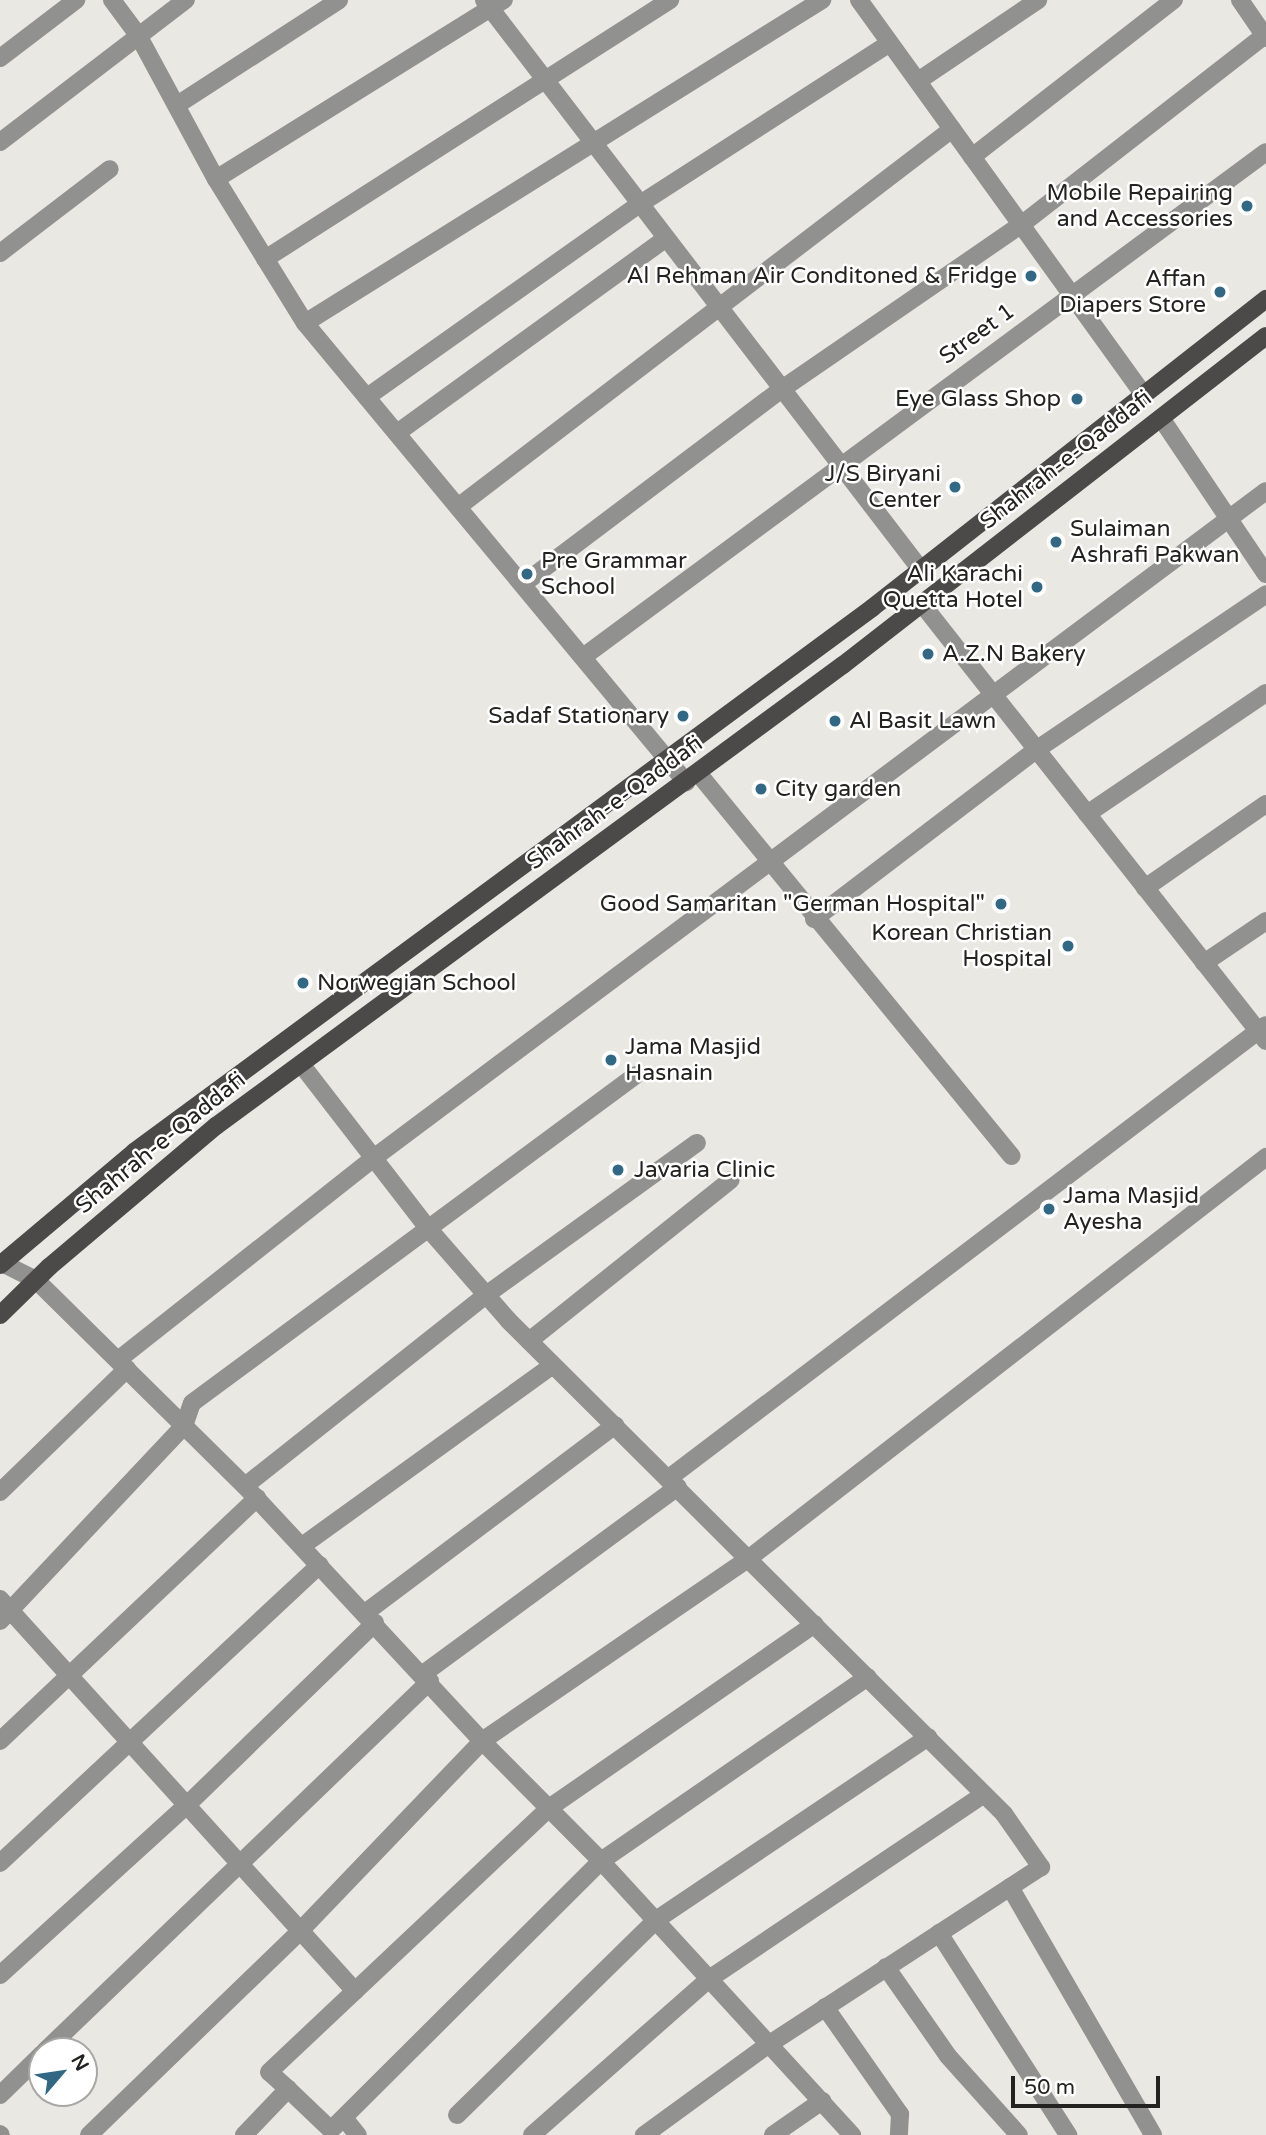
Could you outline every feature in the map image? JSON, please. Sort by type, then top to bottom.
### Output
[{"type":"main road","name":"Shahrah-e-Qaddafi","points":[[1,1263],[134,1152],[921,570],[1266,299]]},
{"type":"main road","name":"Shahrah-e-Qaddafi","points":[[0,1315],[36,1280],[216,1126],[692,777],[922,604],[1266,336]]},
{"type":"street","points":[[0,58],[76,0]]},
{"type":"street","points":[[112,0],[138,34],[216,179],[305,323],[668,758],[692,777],[769,863],[1012,1156]]},
{"type":"street","points":[[0,142],[138,34],[186,0]]},
{"type":"street","points":[[177,105],[339,0]]},
{"type":"street","points":[[265,259],[670,0]]},
{"type":"street","points":[[305,323],[822,0]]},
{"type":"street","points":[[859,0],[1144,395]]},
{"type":"street","points":[[918,81],[1038,0]]},
{"type":"street","points":[[972,157],[1174,0]]},
{"type":"street","points":[[523,584],[782,389],[1021,225],[1265,36],[1240,0]]},
{"type":"street","points":[[216,179],[493,3],[545,80],[921,570]]},
{"type":"street","points":[[366,397],[640,204],[890,43]]},
{"type":"street","points":[[458,507],[952,129]]},
{"type":"street","name":"Street 1","points":[[583,657],[839,464],[1266,152]]},
{"type":"street","points":[[0,253],[110,169]]},
{"type":"street","points":[[397,433],[666,238]]},
{"type":"street","points":[[1161,418],[1266,573]]},
{"type":"street","points":[[0,1492],[122,1365],[372,1159],[1266,491]]},
{"type":"street","points":[[814,919],[1036,750],[1266,594]]},
{"type":"street","points":[[61,2037],[242,1862],[426,1678],[673,1482],[1263,1032],[1145,888],[922,604]]},
{"type":"street","points":[[1087,814],[1266,693]]},
{"type":"street","points":[[1145,888],[1266,804]]},
{"type":"street","points":[[1205,963],[1266,921]]},
{"type":"street","points":[[301,1064],[372,1159],[486,1295],[984,1794],[1041,1867],[769,2044],[644,2135]]},
{"type":"street","points":[[355,1991],[73,1675],[4,1610],[184,1426],[192,1403],[636,1075]]},
{"type":"street","points":[[0,1741],[73,1675],[251,1492],[486,1295],[697,1143]]},
{"type":"street","points":[[89,2135],[300,1931],[482,1741],[748,1559],[1266,1157]]},
{"type":"street","points":[[529,1341],[732,1180]]},
{"type":"street","points":[[1,1263],[36,1280],[251,1492],[482,1741],[601,1861],[852,2135]]},
{"type":"street","points":[[302,1546],[553,1365]]},
{"type":"street","points":[[0,1975],[187,1805],[370,1618],[615,1425]]},
{"type":"street","points":[[0,1863],[134,1743],[320,1565]]},
{"type":"street","points":[[358,2135],[335,2127],[269,2072],[550,1808],[815,1624]]},
{"type":"street","points":[[335,2127],[601,1861],[868,1677]]},
{"type":"street","points":[[457,2115],[656,1920],[928,1737]]},
{"type":"street","points":[[532,2135],[709,1979],[984,1794]]},
{"type":"street","points":[[1010,1887],[1153,2135]]},
{"type":"street","points":[[939,1933],[1068,2135]]},
{"type":"street","points":[[886,1967],[948,2056],[1019,2135]]},
{"type":"street","points":[[825,2007],[901,2114],[899,2135]]},
{"type":"street","points":[[0,2095],[28,2068]]},
{"type":"street","points":[[244,2135],[288,2089]]},
{"type":"street","points":[[773,2135],[822,2101]]},
{"type":"place","name":"Mobile Repairing and Accessories","points":[[1247,206]]},
{"type":"place","name":"Al Rehman Air Conditoned & Fridge","points":[[1031,276]]},
{"type":"place","name":"Affan Diapers Store","points":[[1220,292]]},
{"type":"place","name":"Eye Glass Shop","points":[[1077,399]]},
{"type":"place","name":"J/S Biryani Center","points":[[955,487]]},
{"type":"place","name":"Sulaiman Ashrafi Pakwan","points":[[1056,542]]},
{"type":"place","name":"Pre Grammar School","points":[[527,574]]},
{"type":"place","name":"Ali Karachi Quetta Hotel","points":[[1037,587]]},
{"type":"place","name":"A.Z.N Bakery","points":[[928,654]]},
{"type":"place","name":"Sadaf Stationary","points":[[683,716]]},
{"type":"place","name":"Al Basit Lawn","points":[[835,721]]},
{"type":"place","name":"City garden","points":[[761,789]]},
{"type":"place","name":"Good Samaritan \"German Hospital\"","points":[[1001,904]]},
{"type":"place","name":"Korean Christian Hospital","points":[[1068,946]]},
{"type":"place","name":"Norwegian School","points":[[303,983]]},
{"type":"place","name":"Jama Masjid Hasnain","points":[[611,1060]]},
{"type":"place","name":"Javaria Clinic","points":[[618,1170]]},
{"type":"place","name":"Jama Masjid Ayesha","points":[[1049,1209]]}]
